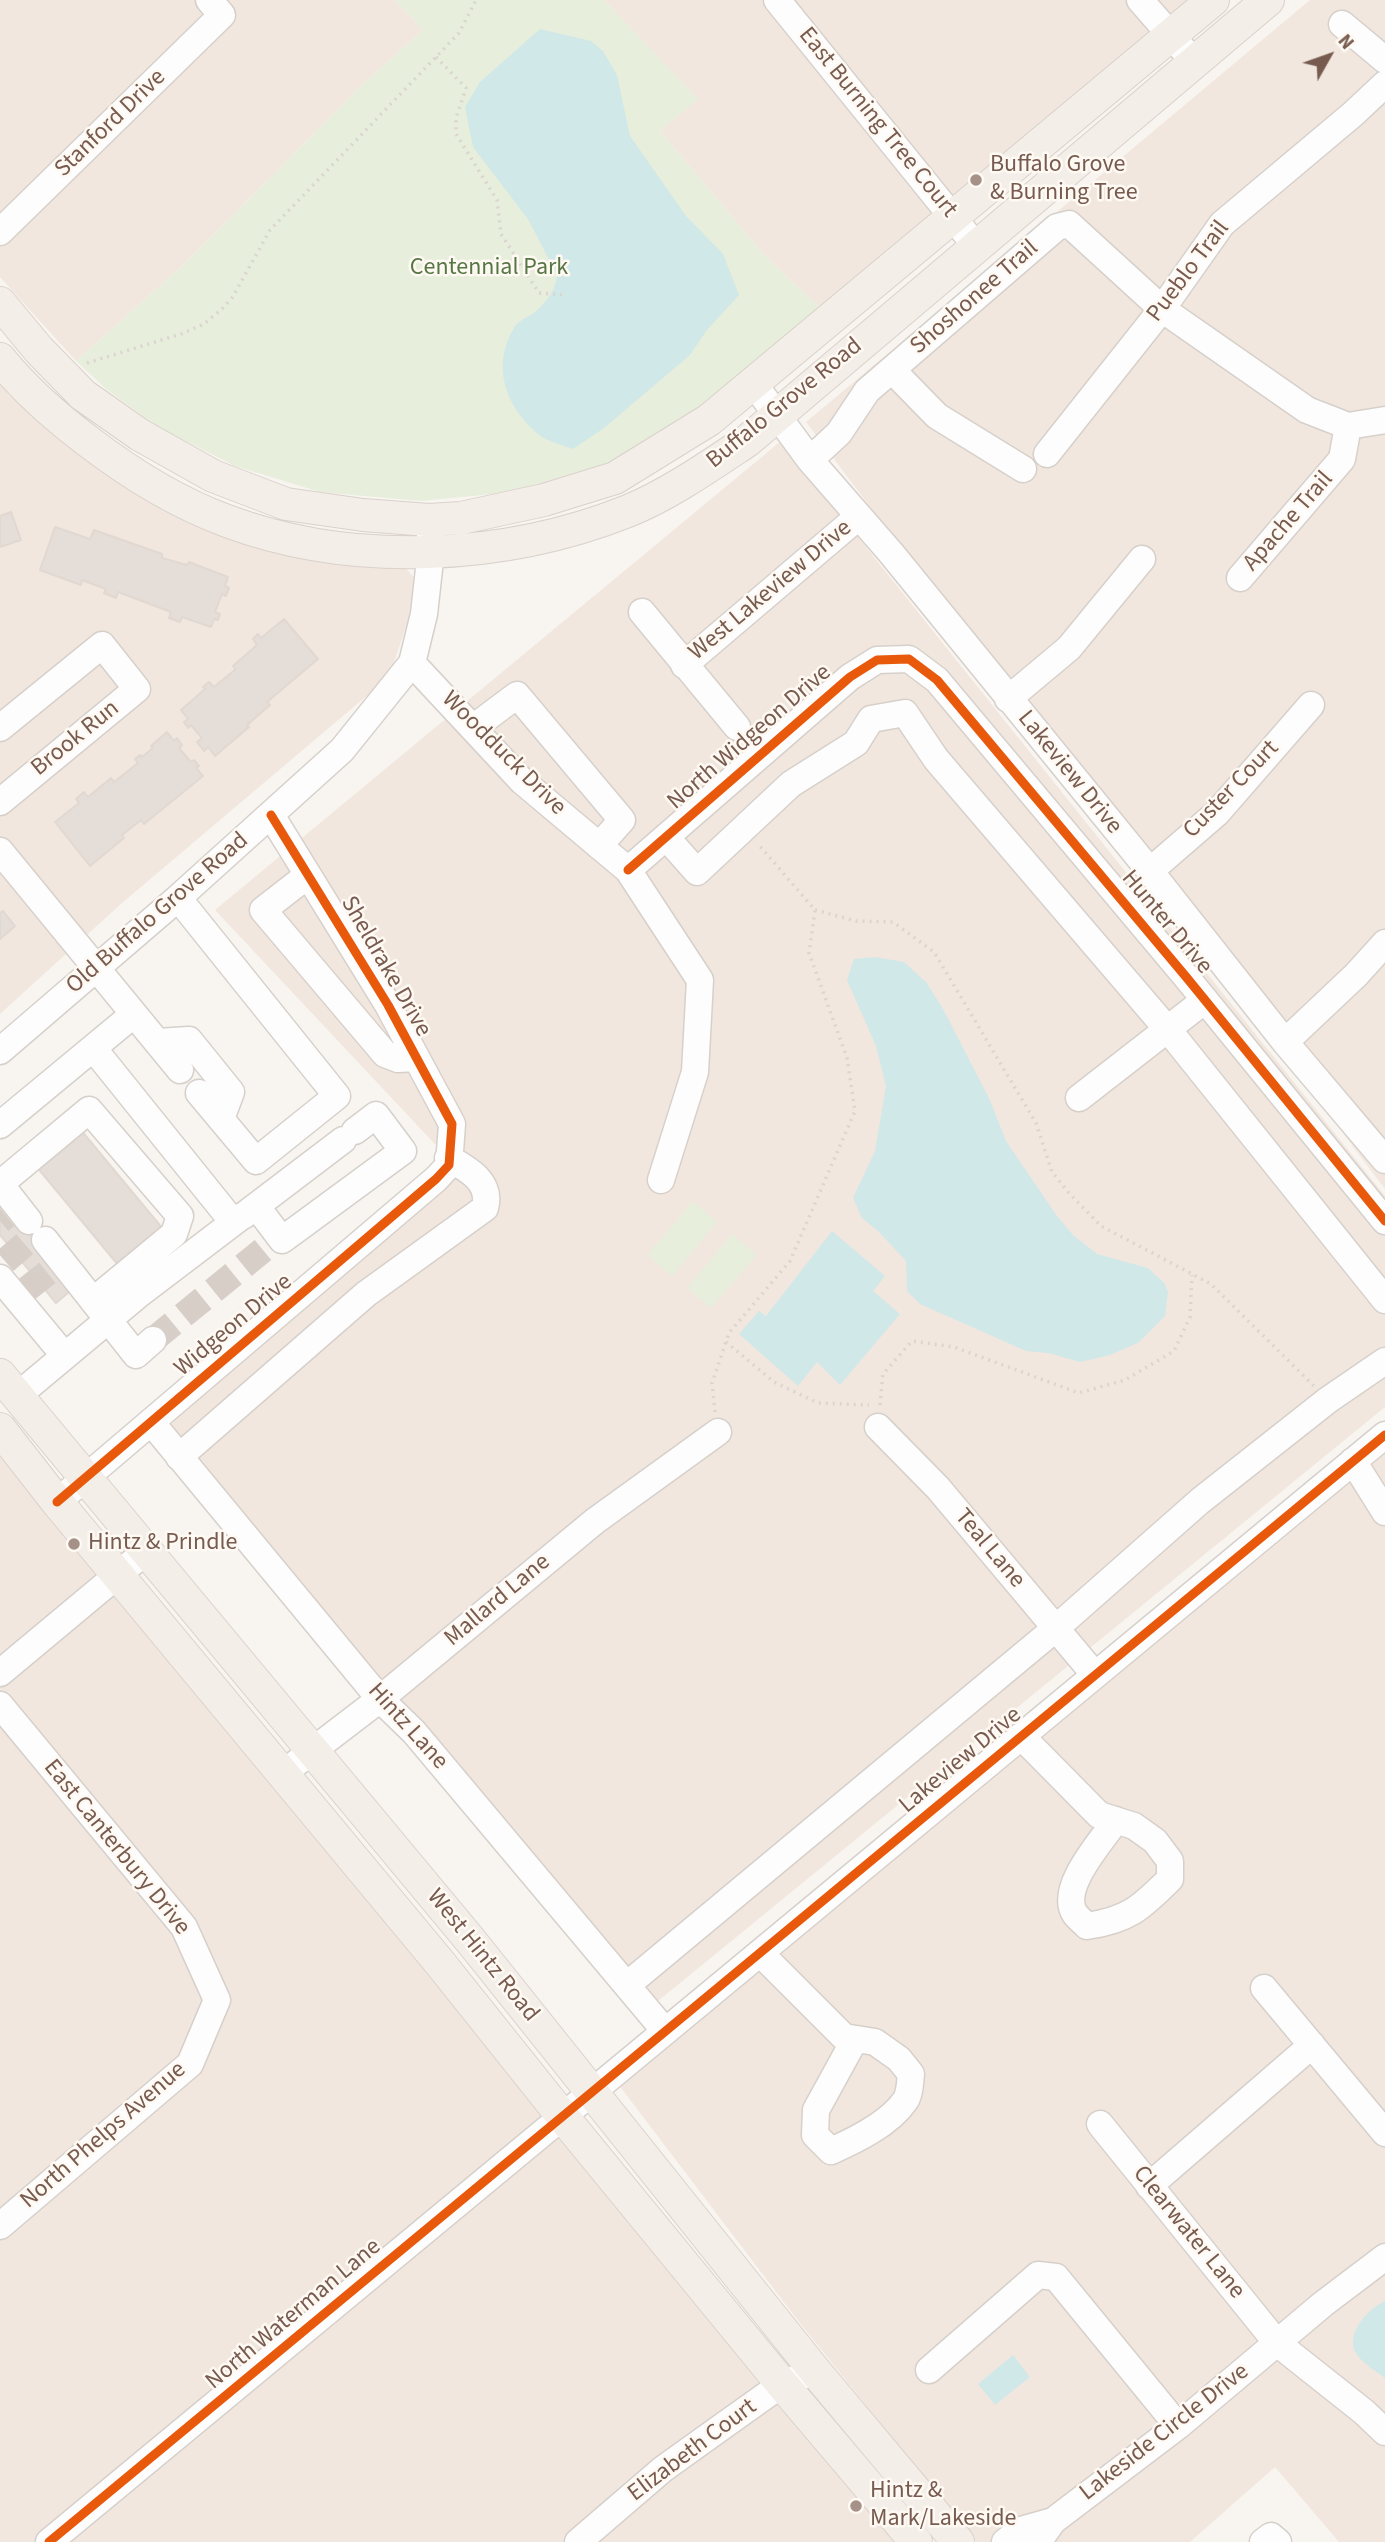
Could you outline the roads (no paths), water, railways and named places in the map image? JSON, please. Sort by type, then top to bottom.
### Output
[{"type":"main road","name":"Buffalo Grove Road","points":[[0,303],[39,350],[83,396],[141,435],[213,476],[286,504],[363,515],[429,520],[461,518],[544,500],[615,478],[709,420],[1213,0]]},
{"type":"main road","name":"Buffalo Grove Road","points":[[0,359],[16,379],[65,424],[113,460],[153,486],[227,521],[307,544],[381,551],[431,551],[489,546],[560,534],[630,510],[703,470],[747,441],[1268,0]]},
{"type":"main road","name":"West Hintz Road","points":[[8,1385],[471,1941],[815,2371],[958,2542]]},
{"type":"main road","name":"West Hintz Road","points":[[0,1429],[57,1502],[440,1963],[904,2538]]},
{"type":"street","name":"East Burning Tree Court","points":[[777,0],[976,246]]},
{"type":"street","points":[[1140,0],[1195,63]]},
{"type":"street","name":"Stanford Drive","points":[[0,232],[215,8]]},
{"type":"street","points":[[1342,24],[1385,60]]},
{"type":"street","name":"Pueblo Trail","points":[[1047,454],[1163,309],[1222,224],[1385,84]]},
{"type":"street","name":"Shoshonee Trail","points":[[810,460],[839,433],[867,391],[1057,227],[1069,224],[1163,309]]},
{"type":"street","points":[[1163,309],[1307,410],[1349,426],[1385,420]]},
{"type":"street","name":"Shoshonee Trail","points":[[892,370],[937,416],[1023,469]]},
{"type":"street","name":"Lakeview Drive","points":[[754,384],[810,460],[891,553],[1150,871],[1285,1042],[1385,1160]]},
{"type":"street","name":"Apache Trail","points":[[1241,578],[1342,459],[1349,426]]},
{"type":"street","name":"West Lakeview Drive","points":[[684,665],[858,517]]},
{"type":"street","name":"Old Buffalo Grove Road","points":[[0,1051],[178,898],[342,750],[412,663],[424,614],[431,551],[429,520]]},
{"type":"street","points":[[1008,699],[1069,648],[1142,559]]},
{"type":"street","name":"West Lakeview Drive","points":[[642,612],[737,727]]},
{"type":"street","name":"Brook Run","points":[[0,728],[102,645],[137,689],[0,802]]},
{"type":"street","name":"North Widgeon Drive","points":[[628,870],[839,687],[877,660],[909,659]]},
{"type":"street","name":"Hunter Drive","points":[[909,659],[937,680],[1205,1000],[1385,1221]]},
{"type":"street","name":"Woodduck Drive","points":[[412,663],[522,781],[628,870],[701,981],[695,1072],[660,1180]]},
{"type":"street","points":[[839,687],[871,719]]},
{"type":"street","points":[[473,728],[517,695],[622,820],[599,846]]},
{"type":"street","name":"Custer Court","points":[[1150,871],[1217,813],[1311,705]]},
{"type":"street","points":[[666,837],[697,872],[791,784],[856,743],[871,719],[905,713],[936,759],[1168,1029],[1385,1300]]},
{"type":"street","name":"Sheldrake Drive","points":[[271,815],[388,1005],[452,1124],[452,1149],[442,1169]]},
{"type":"street","points":[[0,851],[180,1070]]},
{"type":"street","points":[[308,874],[264,910],[385,1054],[398,1059],[416,1058]]},
{"type":"street","points":[[178,898],[337,1096],[256,1161],[199,1093]]},
{"type":"street","points":[[1285,1042],[1356,975],[1385,943]]},
{"type":"street","points":[[1079,1098],[1205,1000]]},
{"type":"street","points":[[0,1125],[134,1014]]},
{"type":"street","points":[[157,1042],[189,1040],[230,1092],[220,1119]]},
{"type":"street","points":[[93,1048],[244,1215],[271,1245],[403,1151],[376,1115],[244,1215],[100,1310]]},
{"type":"street","points":[[8,1385],[64,1355],[100,1310],[174,1234],[180,1216],[89,1110],[0,1184],[56,1265],[100,1310],[136,1355],[153,1340]]},
{"type":"street","points":[[179,1457],[366,1294],[485,1208],[488,1197],[483,1184],[468,1169],[442,1169]]},
{"type":"street","name":"Widgeon Drive","points":[[57,1502],[442,1169]]},
{"type":"street","points":[[10,1278],[64,1355]]},
{"type":"street","points":[[627,1985],[1056,1628],[1200,1501],[1328,1400],[1385,1361]]},
{"type":"street","name":"Teal Lane","points":[[879,1416],[1096,1675]]},
{"type":"street","name":"Hintz Lane","points":[[151,1422],[380,1699],[414,1732],[666,2031]]},
{"type":"street","name":"Mallard Lane","points":[[282,1774],[380,1699],[595,1521],[718,1432]]},
{"type":"street","name":"Lakeview Drive","points":[[562,2117],[1385,1435]]},
{"type":"street","points":[[1353,1461],[1385,1512]]},
{"type":"street","points":[[0,1673],[145,1552]]},
{"type":"street","name":"East Canterbury Drive","points":[[0,1704],[184,1927],[217,2000]]},
{"type":"street","points":[[1021,1736],[1099,1815],[1116,1821]]},
{"type":"street","points":[[760,1953],[844,2037],[855,2039]]},
{"type":"street","points":[[1264,1989],[1385,2133]]},
{"type":"street","name":"North Phelps Avenue","points":[[5,2212],[190,2064],[217,2000]]},
{"type":"street","points":[[1149,2186],[1312,2045]]},
{"type":"street","name":"North Waterman Lane","points":[[49,2542],[562,2117]]},
{"type":"street","name":"Clearwater Lane","points":[[1100,2124],[1277,2343]]},
{"type":"street","name":"Lakeside Circle Drive","points":[[1005,2542],[1021,2530],[1045,2532],[1385,2257]]},
{"type":"street","points":[[929,2370],[1038,2275],[1056,2277],[1178,2426]]},
{"type":"street","points":[[1277,2343],[1385,2432]]},
{"type":"street","name":"Elizabeth Court","points":[[578,2542],[663,2469],[782,2384],[815,2371]]},
{"type":"street","points":[[1263,2542],[1271,2536],[1278,2542]]},
{"type":"tunnel","points":[[0,1221],[6,1216]]},
{"type":"tunnel","points":[[5,1261],[39,1232]]},
{"type":"tunnel","points":[[153,1340],[263,1250]]},
{"type":"tunnel","points":[[27,1289],[51,1270]]},
{"type":"place","name":"Buffalo Grove & Burning Tree","points":[[976,180]]},
{"type":"place","name":"Hintz & Prindle","points":[[74,1544]]},
{"type":"place","name":"Hintz & Mark/Lakeside","points":[[856,2506]]},
{"type":"park label","name":"Centennial Park","points":[[489,269]]}]
